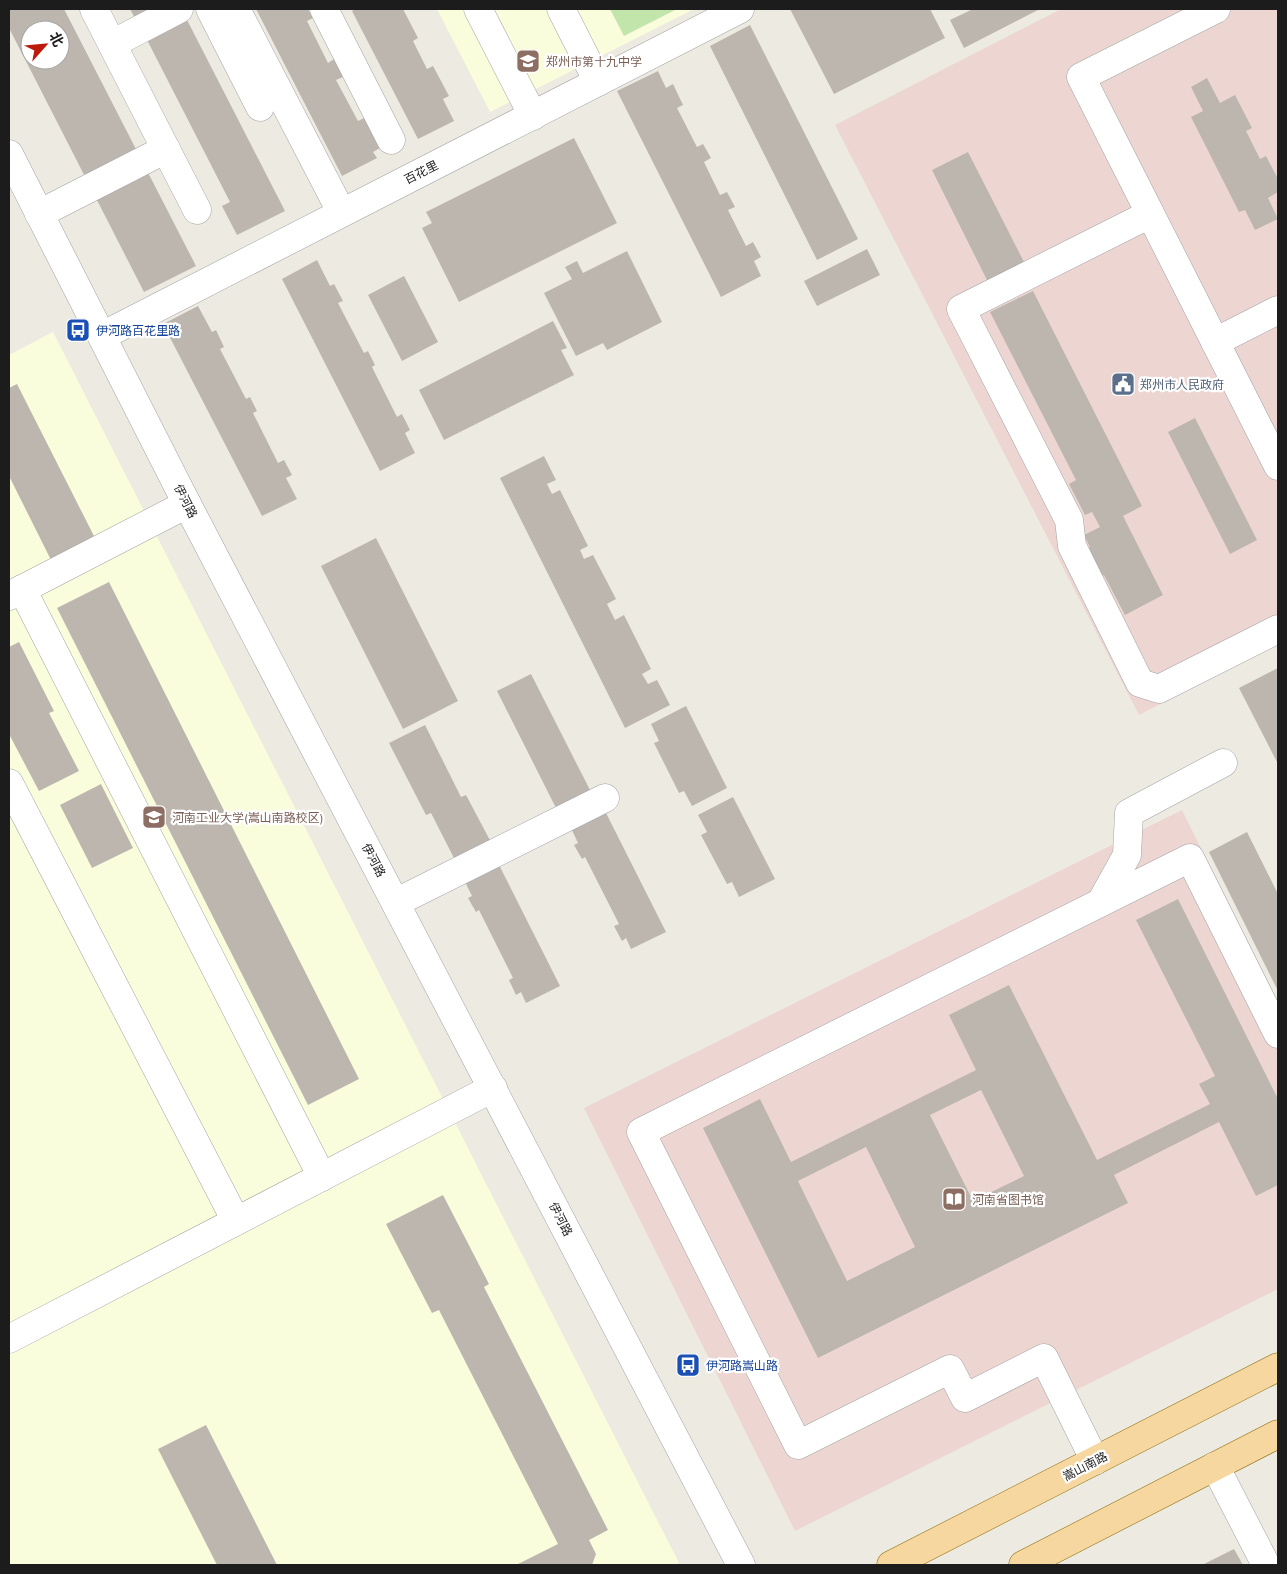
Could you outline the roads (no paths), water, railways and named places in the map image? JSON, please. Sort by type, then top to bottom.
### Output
[{"type":"main road","name":"嵩山南路","points":[[891,1565],[1278,1367]]},
{"type":"main road","points":[[1023,1565],[1278,1434]]},
{"type":"street","points":[[94,9],[197,210]]},
{"type":"street","points":[[112,44],[180,9]]},
{"type":"street","points":[[210,9],[260,107]]},
{"type":"street","points":[[236,9],[335,200]]},
{"type":"street","points":[[324,9],[391,140]]},
{"type":"street","points":[[478,9],[532,116]]},
{"type":"street","points":[[561,9],[598,82]]},
{"type":"street","name":"百花里","points":[[102,336],[740,9]]},
{"type":"street","points":[[1216,9],[1081,77],[1278,466]]},
{"type":"street","points":[[39,214],[166,149]]},
{"type":"street","name":"伊河路","points":[[9,154],[187,504],[741,1565]]},
{"type":"street","points":[[1150,214],[961,309],[1069,520],[1072,546],[1140,683],[1159,689],[1278,629]]},
{"type":"street","points":[[1215,342],[1278,310]]},
{"type":"street","points":[[187,504],[15,593],[322,1177]]},
{"type":"street","points":[[1101,902],[1127,855],[1129,813],[1223,763]]},
{"type":"street","points":[[9,783],[236,1221]]},
{"type":"street","points":[[396,902],[605,798]]},
{"type":"street","points":[[1095,1461],[1044,1358],[965,1398],[950,1368],[798,1445],[642,1132],[1190,858],[1278,1034]]},
{"type":"street","points":[[9,1339],[493,1088]]},
{"type":"street","points":[[1215,1466],[1266,1565]]},
{"type":"place","name":"郑州市第十九中学","points":[[528,61]]},
{"type":"place","name":"伊河路百花里路","points":[[78,330]]},
{"type":"place","name":"郑州市人民政府","points":[[1123,384]]},
{"type":"place","name":"河南工业大学(嵩山南路校区)","points":[[154,817]]},
{"type":"place","name":"河南省图书馆","points":[[954,1199]]},
{"type":"place","name":"伊河路嵩山路","points":[[688,1365]]}]
